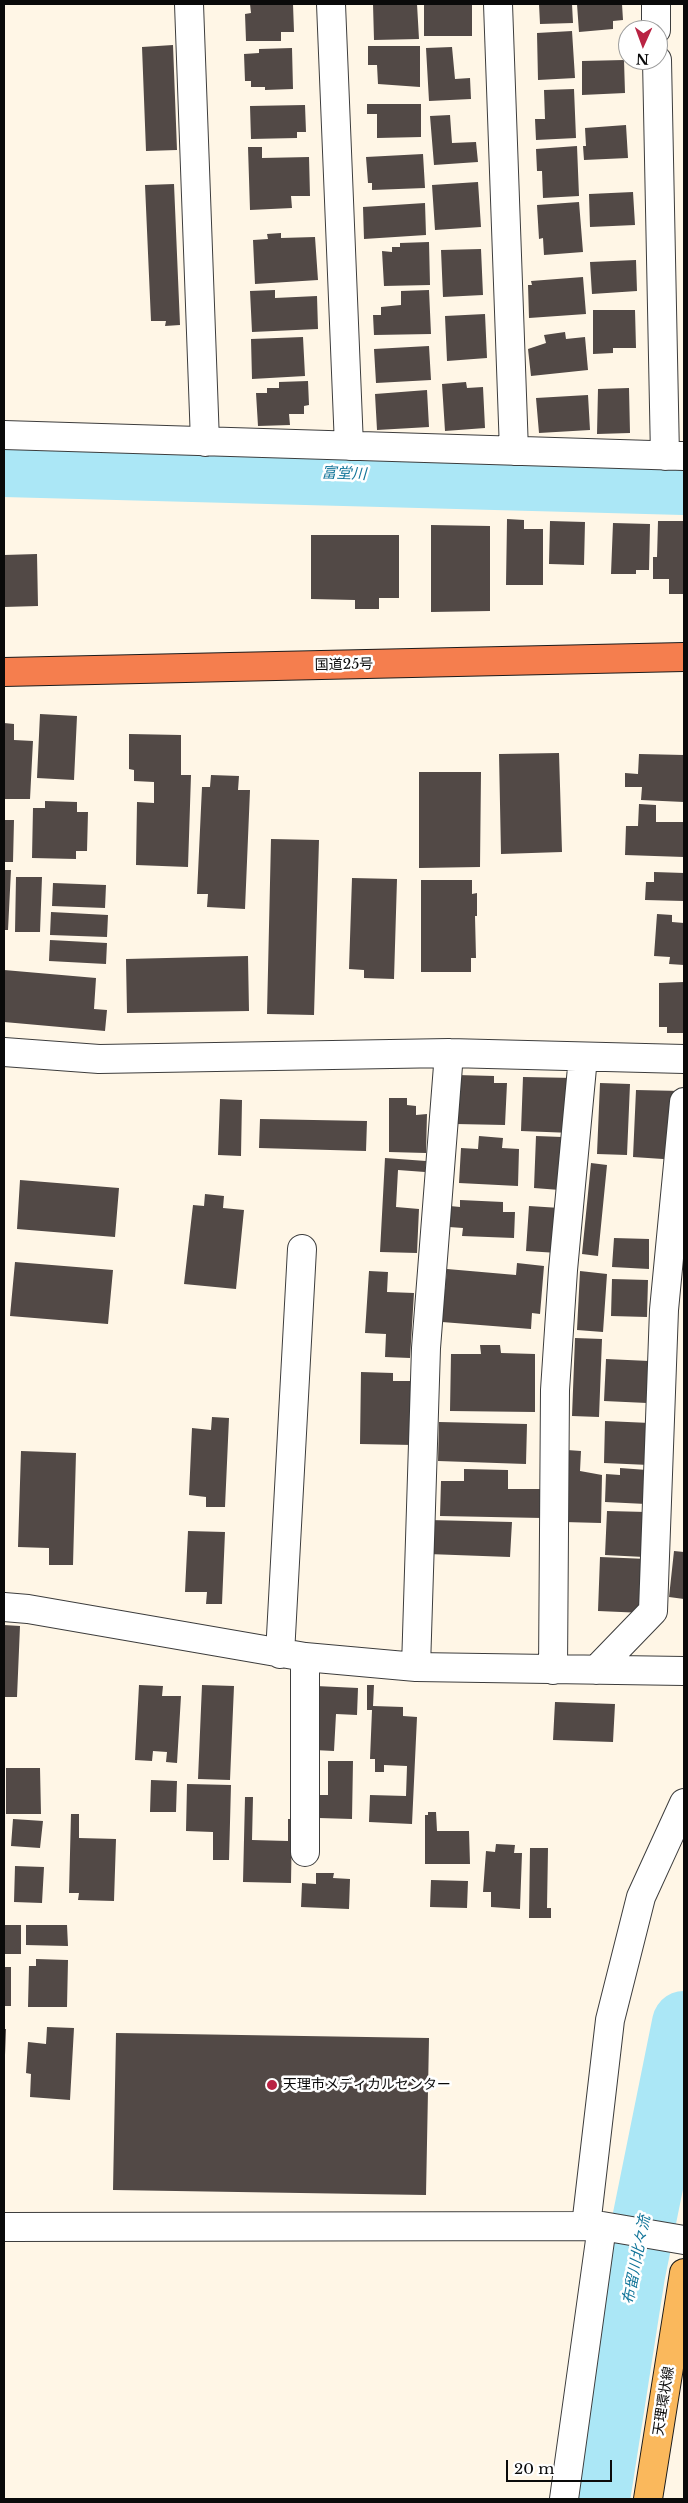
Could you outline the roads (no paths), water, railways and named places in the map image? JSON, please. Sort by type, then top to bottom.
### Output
[{"type":"highway","name":"国道25号","points":[[4,672],[684,657]]},
{"type":"main road","name":"天理環状線","points":[[648,2499],[684,2273]]},
{"type":"street","points":[[189,4],[205,442]]},
{"type":"street","points":[[331,4],[349,446]]},
{"type":"street","points":[[498,4],[514,451]]},
{"type":"street","points":[[656,4],[656,20]]},
{"type":"street","points":[[4,434],[675,456],[657,70]]},
{"type":"street","points":[[4,1052],[99,1059],[449,1053],[684,1059]]},
{"type":"street","points":[[416,1667],[426,1348],[449,1053]]},
{"type":"street","points":[[553,1670],[555,1390],[563,1270],[583,1057]]},
{"type":"street","points":[[596,1670],[652,1611],[664,1310],[684,1102]]},
{"type":"street","points":[[302,1249],[293,1656],[305,1852]]},
{"type":"street","points":[[4,1606],[28,1608],[293,1656],[416,1667],[684,1671]]},
{"type":"street","points":[[564,2499],[594,2226],[610,2020],[641,1898],[684,1803]]},
{"type":"street","points":[[4,2227],[594,2226],[684,2240]]},
{"type":"waterway","name":"富堂川","points":[[4,465],[684,483]]},
{"type":"waterway","name":"布留川北々流","points":[[598,2499],[633,2275],[684,2023]]},
{"type":"place","name":"天理市メディカルセンター","points":[[272,2085]]}]
